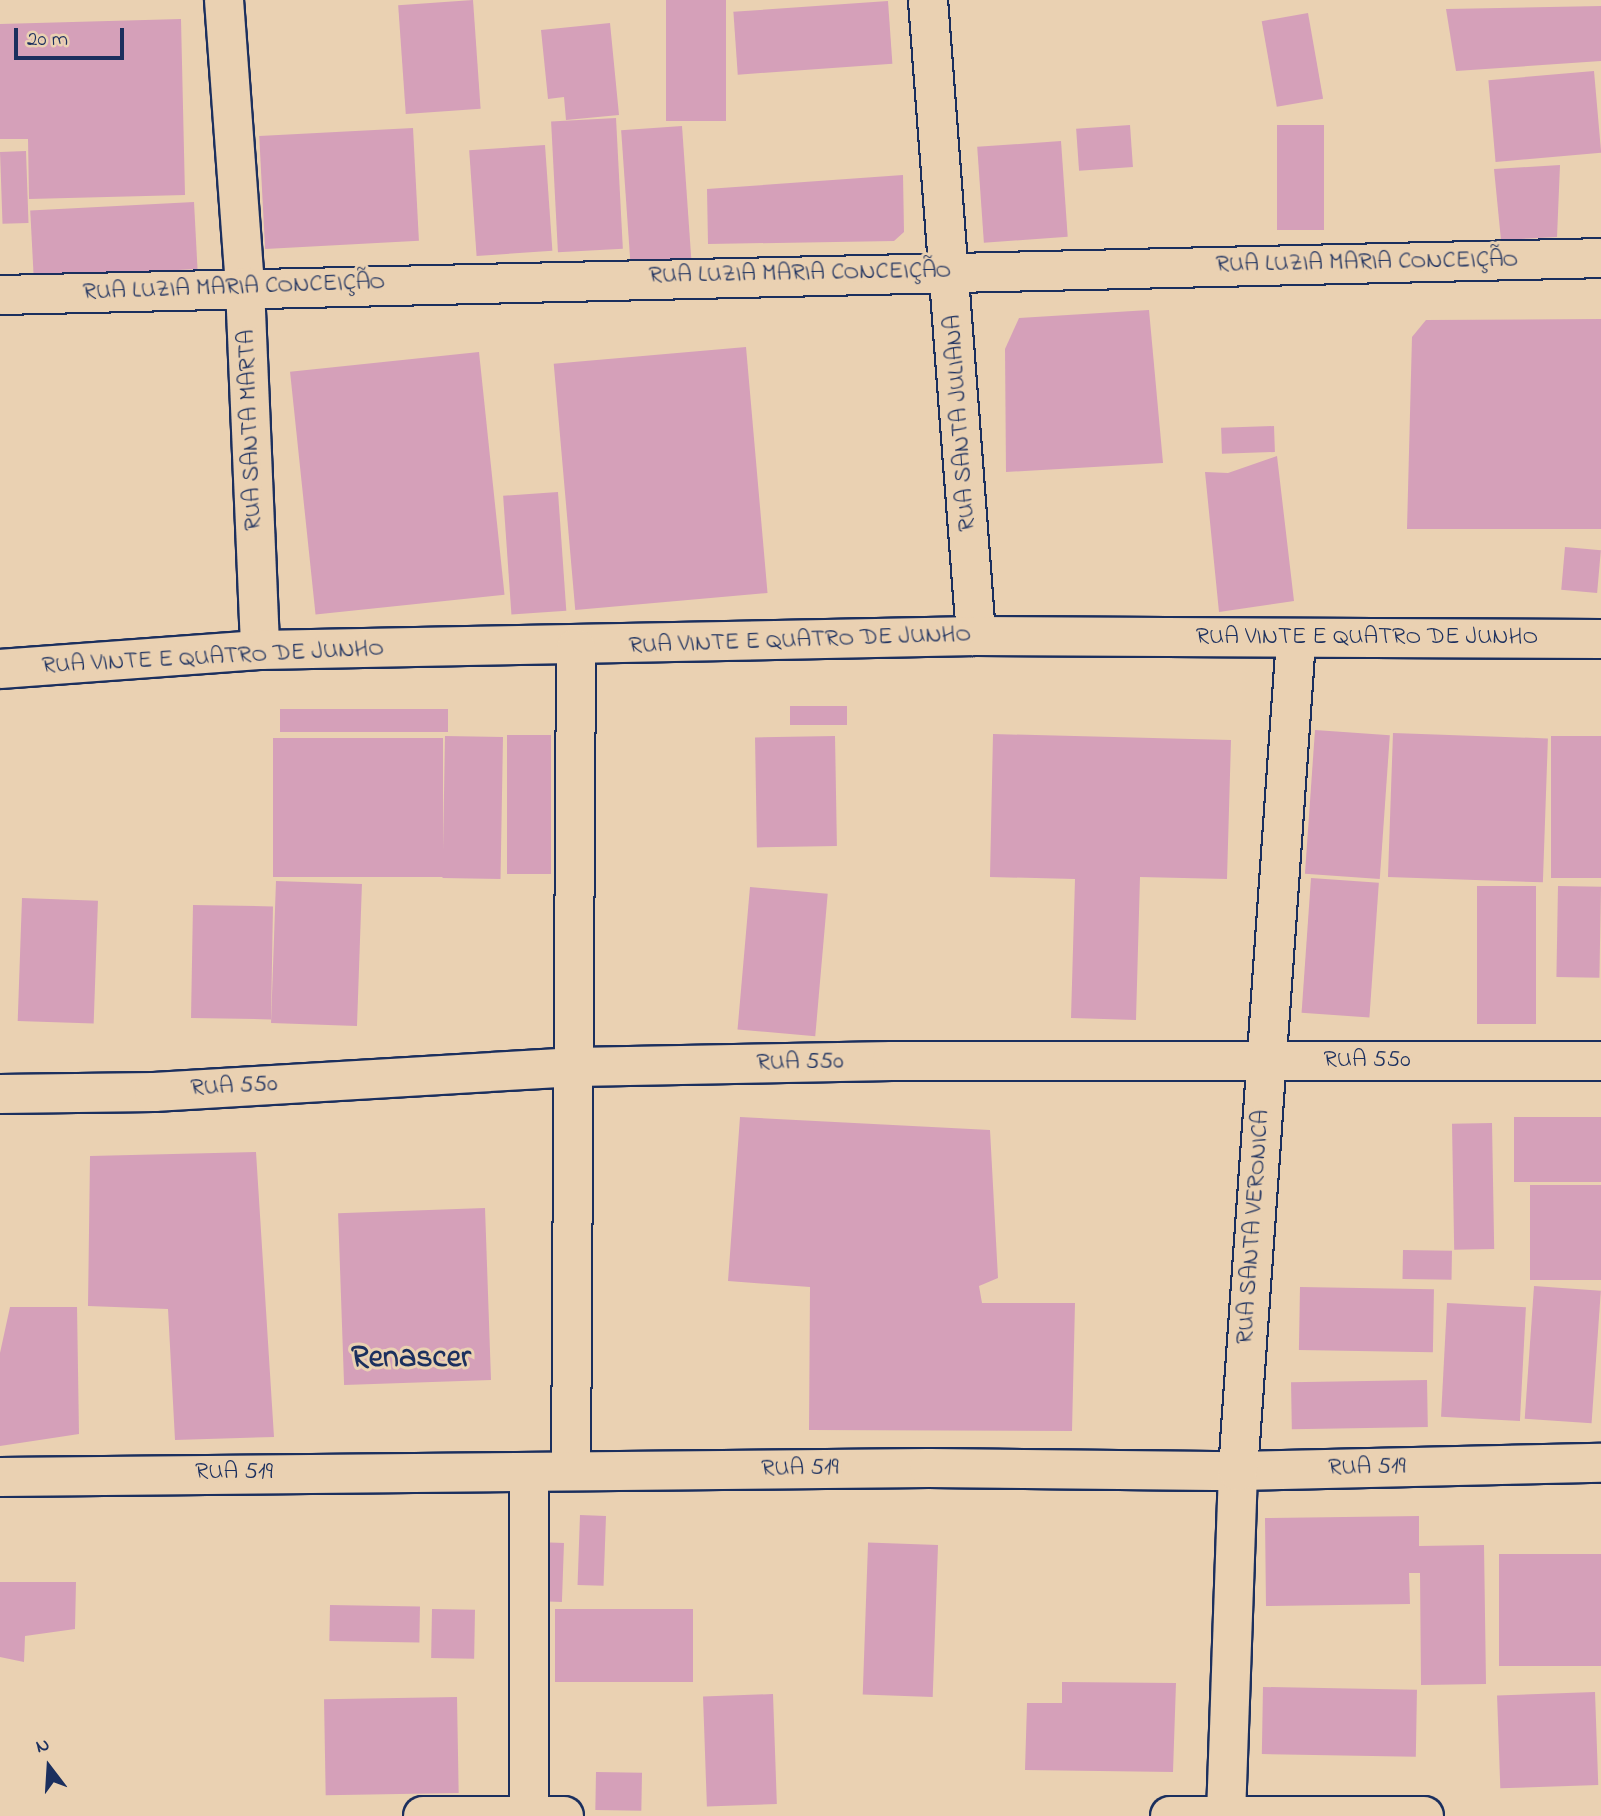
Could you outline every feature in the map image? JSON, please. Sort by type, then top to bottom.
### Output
[{"type":"street","name":"RUA SANTA MARTA","points":[[225,0],[245,287],[260,650]]},
{"type":"street","name":"RUA SANTA JULIANA","points":[[928,0],[976,636]]},
{"type":"street","name":"RUA LUZIA MARIA CONCEIÇÃO","points":[[0,295],[950,270],[1601,258]]},
{"type":"street","name":"RUA VINTE E QUATRO DE JUNHO","points":[[0,669],[260,650],[576,648],[976,636],[1601,639]]},
{"type":"street","name":"RUA SANTA VERONICA","points":[[1226,1815],[1238,1471],[1264,1061],[1296,639]]},
{"type":"street","points":[[571,1472],[576,1067],[576,648]]},
{"type":"street","name":"RUA 550","points":[[0,1094],[154,1092],[576,1067],[1601,1061]]},
{"type":"street","name":"RUA 519","points":[[0,1477],[529,1475],[571,1472],[1238,1471],[1601,1463]]},
{"type":"street","points":[[423,1816],[547,1814],[529,1475]]},
{"type":"street","points":[[1170,1816],[1424,1816]]},
{"type":"building","points":[[473,0],[481,109],[406,114],[398,5]]},
{"type":"building","points":[[666,0],[726,0],[726,121],[666,121]]},
{"type":"building","points":[[888,1],[892,64],[738,75],[733,12]]},
{"type":"building","points":[[1601,6],[1601,61],[1456,71],[1446,9]]},
{"type":"building","points":[[1308,13],[1323,99],[1277,107],[1262,21]]},
{"type":"building","points":[[181,19],[185,195],[29,199],[28,139],[0,139],[0,24]]},
{"type":"building","points":[[610,23],[619,115],[566,120],[564,97],[548,99],[541,30]]},
{"type":"building","points":[[1594,71],[1601,153],[1496,162],[1488,80]]},
{"type":"building","points":[[616,118],[623,249],[558,252],[551,121]]},
{"type":"building","points":[[1130,125],[1133,167],[1079,171],[1076,129]]},
{"type":"building","points":[[1277,125],[1324,125],[1324,230],[1277,230]]},
{"type":"building","points":[[682,126],[691,259],[630,263],[621,130]]},
{"type":"building","points":[[413,128],[419,241],[265,249],[259,136]]},
{"type":"building","points":[[1061,141],[1068,237],[984,243],[977,147]]},
{"type":"building","points":[[545,145],[552,251],[477,256],[469,150]]},
{"type":"building","points":[[26,151],[29,223],[3,224],[0,152]]},
{"type":"building","points":[[1560,165],[1557,237],[1501,240],[1494,169]]},
{"type":"building","points":[[903,175],[904,232],[894,241],[708,244],[707,189]]},
{"type":"building","points":[[194,202],[198,269],[34,277],[30,211]]},
{"type":"building","points":[[1149,310],[1163,463],[1006,472],[1005,349],[1019,318]]},
{"type":"building","points":[[1601,319],[1601,529],[1407,529],[1412,337],[1426,320]]},
{"type":"building","points":[[746,347],[768,593],[575,610],[554,364]]},
{"type":"building","points":[[479,352],[505,595],[316,615],[290,372]]},
{"type":"building","points":[[1274,426],[1275,452],[1222,454],[1221,428]]},
{"type":"building","points":[[1277,456],[1294,601],[1219,612],[1205,472],[1228,473]]},
{"type":"building","points":[[558,492],[566,611],[511,615],[503,496]]},
{"type":"building","points":[[1565,547],[1601,550],[1597,593],[1561,590]]},
{"type":"building","points":[[790,706],[847,706],[847,725],[790,725]]},
{"type":"building","points":[[280,709],[448,709],[448,732],[280,732]]},
{"type":"building","points":[[1315,730],[1390,735],[1380,879],[1305,874]]},
{"type":"building","points":[[1393,733],[1548,738],[1543,882],[1388,877]]},
{"type":"building","points":[[993,734],[1231,740],[1227,879],[1140,877],[1136,1020],[1071,1018],[1075,879],[990,877]]},
{"type":"building","points":[[507,735],[551,735],[551,874],[507,874]]},
{"type":"building","points":[[445,736],[503,737],[501,879],[443,878]]},
{"type":"building","points":[[835,736],[837,846],[757,847],[755,737]]},
{"type":"building","points":[[1551,736],[1601,736],[1601,878],[1551,878]]},
{"type":"building","points":[[273,738],[443,738],[443,877],[273,877]]},
{"type":"building","points":[[1311,878],[1379,883],[1369,1017],[1302,1013]]},
{"type":"building","points":[[276,881],[362,884],[357,1026],[271,1023]]},
{"type":"building","points":[[1477,886],[1536,886],[1536,1024],[1477,1024]]},
{"type":"building","points":[[1558,886],[1601,887],[1599,978],[1556,977]]},
{"type":"building","points":[[750,887],[828,894],[815,1036],[738,1029]]},
{"type":"building","points":[[22,898],[98,901],[94,1024],[18,1021]]},
{"type":"building","points":[[193,905],[273,906],[271,1019],[191,1018]]},
{"type":"building","points":[[740,1117],[990,1130],[998,1278],[979,1286],[982,1303],[1075,1303],[1072,1431],[809,1430],[810,1287],[728,1281]]},
{"type":"building","points":[[1514,1117],[1601,1117],[1601,1182],[1514,1182]]},
{"type":"building","points":[[1492,1123],[1494,1249],[1454,1250],[1452,1124]]},
{"type":"building","points":[[256,1152],[274,1437],[175,1440],[168,1309],[88,1306],[90,1156]]},
{"type":"building","points":[[1530,1185],[1601,1185],[1601,1280],[1530,1280]]},
{"type":"building","points":[[485,1208],[491,1380],[344,1385],[338,1213]]},
{"type":"building","points":[[1403,1250],[1452,1251],[1451,1280],[1402,1279]]},
{"type":"building","points":[[1534,1286],[1601,1291],[1592,1423],[1525,1419]]},
{"type":"building","points":[[1300,1287],[1434,1289],[1433,1352],[1299,1350]]},
{"type":"building","points":[[1447,1303],[1526,1307],[1520,1421],[1441,1417]]},
{"type":"building","points":[[10,1307],[77,1307],[79,1434],[0,1446],[0,1353]]},
{"type":"building","points":[[1427,1380],[1428,1427],[1292,1429],[1291,1382]]},
{"type":"building","points":[[580,1515],[606,1516],[604,1586],[578,1585]]},
{"type":"building","points":[[1419,1516],[1419,1546],[1484,1545],[1486,1684],[1421,1685],[1420,1573],[1409,1573],[1410,1604],[1266,1606],[1265,1518]]},
{"type":"building","points":[[536,1542],[564,1543],[562,1602],[534,1601]]},
{"type":"building","points":[[868,1543],[938,1545],[933,1697],[863,1694]]},
{"type":"building","points":[[1499,1554],[1601,1554],[1601,1666],[1499,1666]]},
{"type":"building","points":[[0,1582],[76,1582],[75,1629],[25,1636],[24,1662],[0,1657]]},
{"type":"building","points":[[330,1605],[420,1607],[419,1643],[329,1641]]},
{"type":"building","points":[[432,1609],[475,1610],[474,1659],[431,1658]]},
{"type":"building","points":[[555,1609],[693,1609],[693,1682],[555,1682]]},
{"type":"building","points":[[1062,1682],[1176,1683],[1173,1772],[1025,1770],[1027,1703],[1062,1703]]},
{"type":"building","points":[[1263,1687],[1417,1690],[1416,1757],[1262,1754]]},
{"type":"building","points":[[1595,1692],[1598,1785],[1500,1788],[1497,1695]]},
{"type":"building","points":[[773,1694],[777,1804],[707,1806],[703,1696]]},
{"type":"building","points":[[457,1697],[459,1793],[326,1795],[324,1699]]},
{"type":"building","points":[[596,1772],[642,1773],[641,1811],[595,1810]]},
{"type":"district","name":"Renascer","points":[[411,1359]]}]
